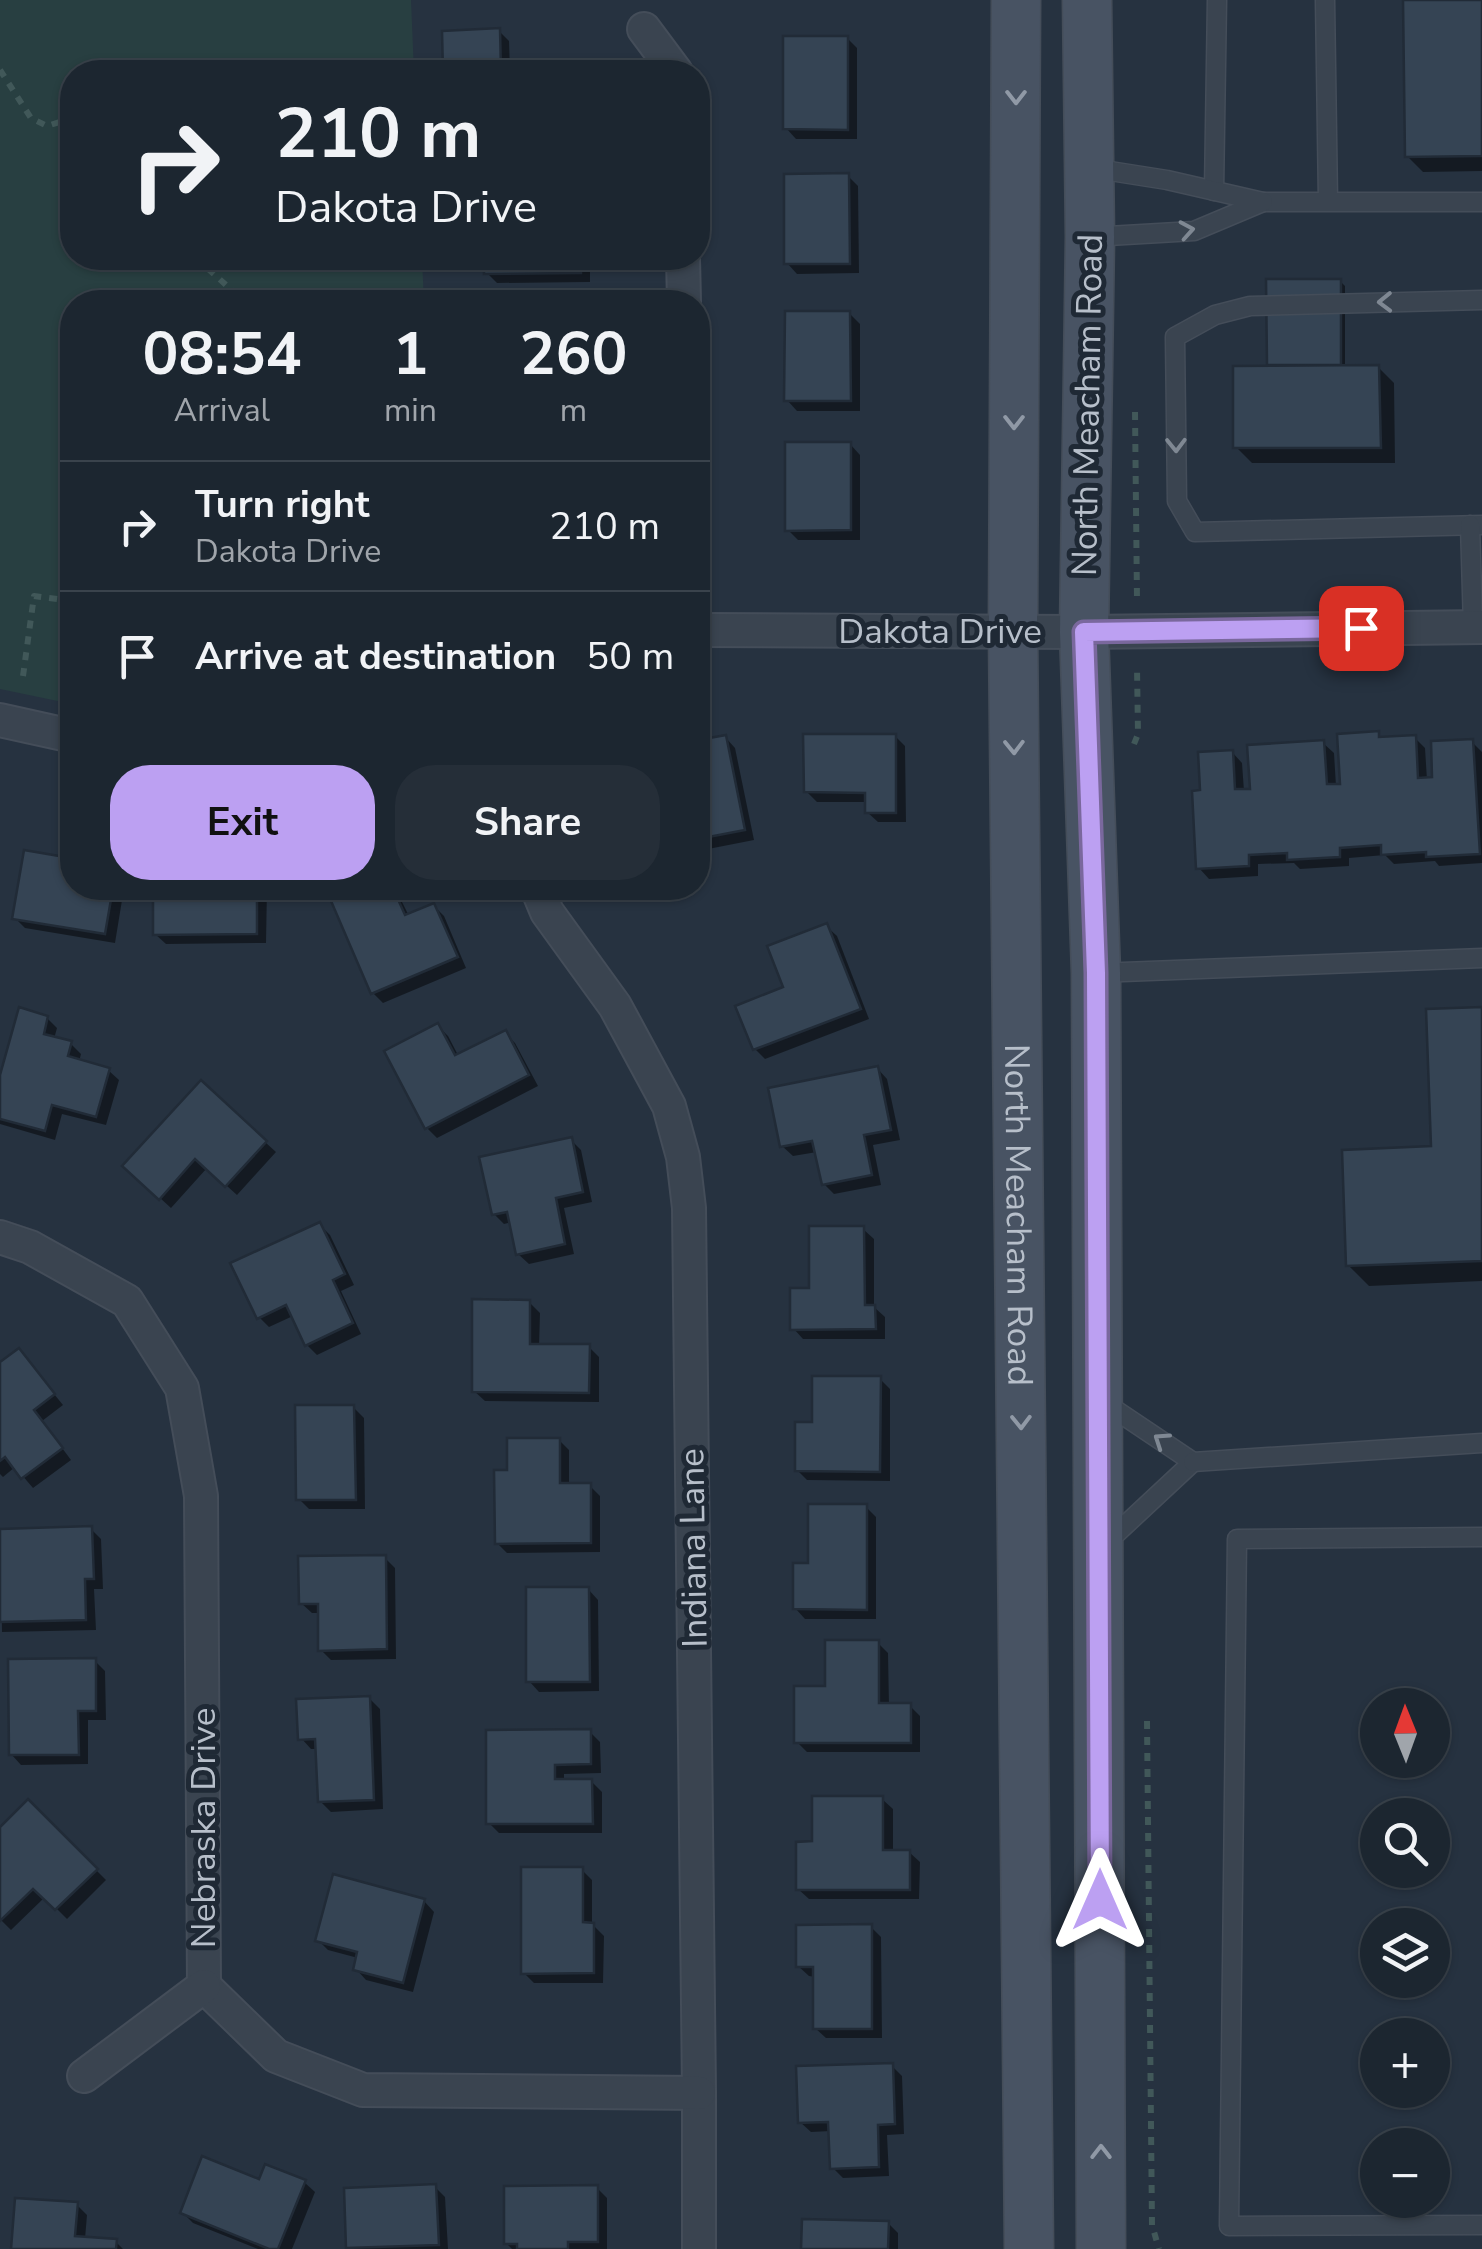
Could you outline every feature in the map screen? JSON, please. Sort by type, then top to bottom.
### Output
[{"type":"main road","name":"North Meacham Road","points":[[1016,0],[1013,631],[1028,2249]]},
{"type":"main road","name":"North Meacham Road","points":[[1087,0],[1090,237],[1084,632],[1096,973],[1101,2249]]},
{"type":"street","points":[[644,29],[667,60]]},
{"type":"street","name":"Dakota Drive","points":[[710,630],[1084,632],[1477,627]]},
{"type":"street","points":[[0,720],[60,733]]},
{"type":"street","name":"Indiana Lane","points":[[542,900],[615,1006],[668,1106],[683,1157],[689,1208],[699,2249]]},
{"type":"street","name":"Nebraska Drive","points":[[0,1237],[30,1247],[127,1301],[182,1388],[201,1496],[204,1986],[276,2056],[363,2090],[699,2093]]},
{"type":"street","points":[[84,2076],[204,1986]]},
{"type":"lane","points":[[1214,191],[1217,0]]},
{"type":"lane","points":[[1325,0],[1328,201]]},
{"type":"lane","points":[[1089,168],[1263,202],[1482,202]]},
{"type":"lane","points":[[1090,237],[1194,231],[1263,202]]},
{"type":"lane","points":[[1477,627],[1476,525],[1195,532],[1177,501],[1175,337],[1215,315],[1250,306],[1482,300]]},
{"type":"lane","points":[[1096,973],[1482,958]]},
{"type":"lane","points":[[1098,1398],[1192,1462],[1482,1444]]},
{"type":"lane","points":[[1098,1550],[1192,1462]]},
{"type":"lane","points":[[1482,1537],[1238,1539],[1230,2226],[1482,2224]]},
{"type":"path","points":[[0,70],[30,118],[47,126],[60,122]]},
{"type":"path","points":[[209,270],[232,290]]},
{"type":"path","points":[[23,676],[34,596],[60,599]]},
{"type":"green space","points":[[0,0],[411,0],[414,60],[60,60],[60,270],[423,270],[423,290],[60,290],[60,702],[0,689]]},
{"type":"building","points":[[1403,0],[1482,0],[1482,156],[1405,157]]},
{"type":"building","points":[[500,28],[501,60],[443,60],[442,31]]},
{"type":"building","points":[[783,36],[848,36],[848,130],[783,129]]},
{"type":"building","points":[[849,173],[850,264],[784,264],[784,174]]},
{"type":"building","points":[[484,270],[581,270],[581,273],[484,274]]},
{"type":"building","points":[[1266,279],[1341,279],[1341,365],[1267,365]]},
{"type":"building","points":[[785,311],[850,311],[851,401],[784,401]]},
{"type":"building","points":[[1379,365],[1381,448],[1233,448],[1233,366]]},
{"type":"building","points":[[785,442],[851,442],[851,530],[785,531]]},
{"type":"building","points":[[1379,731],[1379,737],[1416,735],[1418,778],[1432,777],[1431,741],[1473,739],[1480,854],[1381,855],[1381,845],[1340,848],[1340,857],[1287,860],[1287,853],[1249,855],[1249,866],[1196,869],[1192,791],[1200,790],[1198,752],[1233,750],[1235,789],[1250,789],[1247,745],[1324,740],[1327,784],[1340,784],[1337,734]]},
{"type":"building","points":[[803,734],[896,734],[896,813],[865,813],[865,793],[804,792]]},
{"type":"building","points":[[726,735],[745,830],[710,837],[710,738]]},
{"type":"building","points":[[24,850],[60,856],[60,900],[111,900],[105,934],[12,919]]},
{"type":"building","points":[[153,900],[257,900],[257,934],[153,935]]},
{"type":"building","points":[[398,900],[405,915],[434,903],[458,957],[371,994],[331,901]]},
{"type":"building","points":[[827,923],[861,1009],[753,1050],[735,1006],[783,987],[767,946]]},
{"type":"building","points":[[19,1007],[48,1016],[44,1034],[72,1041],[68,1056],[110,1068],[96,1117],[52,1105],[45,1131],[0,1119],[0,1075]]},
{"type":"building","points":[[1482,1007],[1482,1261],[1346,1266],[1342,1150],[1431,1146],[1426,1009]]},
{"type":"building","points":[[438,1023],[455,1055],[506,1030],[529,1075],[425,1129],[384,1051]]},
{"type":"building","points":[[878,1066],[891,1130],[864,1135],[872,1175],[822,1185],[812,1141],[780,1147],[768,1088]]},
{"type":"building","points":[[201,1080],[267,1141],[225,1187],[195,1159],[159,1200],[122,1166]]},
{"type":"building","points":[[572,1137],[583,1192],[556,1198],[565,1244],[516,1255],[507,1212],[492,1215],[479,1157]]},
{"type":"building","points":[[320,1222],[345,1274],[333,1280],[353,1323],[305,1346],[286,1305],[257,1319],[230,1263]]},
{"type":"building","points":[[809,1226],[864,1226],[865,1305],[875,1305],[876,1329],[790,1330],[790,1288],[809,1288]]},
{"type":"building","points":[[472,1299],[530,1300],[530,1344],[590,1344],[589,1393],[472,1392]]},
{"type":"building","points":[[19,1348],[55,1394],[34,1410],[63,1448],[21,1479],[5,1457],[0,1461],[0,1362]]},
{"type":"building","points":[[812,1376],[881,1376],[880,1472],[795,1471],[795,1422],[812,1422]]},
{"type":"building","points":[[295,1405],[354,1405],[356,1500],[296,1500]]},
{"type":"building","points":[[507,1438],[560,1438],[560,1483],[591,1483],[591,1543],[495,1544],[494,1470],[507,1470]]},
{"type":"building","points":[[808,1504],[867,1504],[867,1610],[793,1609],[793,1563],[808,1563]]},
{"type":"building","points":[[92,1526],[94,1579],[85,1579],[86,1620],[0,1622],[0,1529]]},
{"type":"building","points":[[386,1555],[387,1649],[318,1651],[318,1604],[299,1604],[298,1556]]},
{"type":"building","points":[[526,1587],[589,1587],[590,1682],[526,1682]]},
{"type":"building","points":[[825,1640],[879,1640],[879,1703],[911,1703],[911,1743],[794,1743],[794,1686],[825,1686]]},
{"type":"building","points":[[96,1658],[96,1711],[78,1711],[79,1755],[9,1755],[8,1659]]},
{"type":"building","points":[[370,1696],[374,1800],[318,1802],[315,1739],[298,1740],[296,1699]]},
{"type":"building","points":[[591,1729],[591,1764],[555,1765],[555,1779],[592,1779],[593,1824],[486,1824],[486,1730]]},
{"type":"building","points":[[812,1796],[883,1796],[883,1850],[910,1850],[910,1890],[796,1890],[796,1842],[812,1841]]},
{"type":"building","points":[[28,1799],[98,1869],[55,1910],[33,1889],[0,1921],[0,1827]]},
{"type":"building","points":[[521,1867],[583,1867],[583,1922],[594,1923],[594,1973],[521,1974]]},
{"type":"building","points":[[333,1874],[425,1899],[403,1983],[353,1970],[357,1952],[315,1941]]},
{"type":"building","points":[[872,1924],[872,2029],[813,2029],[813,1967],[796,1967],[796,1925]]},
{"type":"building","points":[[893,2063],[895,2124],[878,2125],[879,2167],[830,2169],[828,2122],[798,2123],[796,2066]]},
{"type":"building","points":[[202,2156],[259,2179],[265,2164],[306,2180],[278,2249],[269,2249],[180,2213]]},
{"type":"building","points":[[436,2184],[439,2245],[346,2248],[344,2188]]},
{"type":"building","points":[[598,2185],[598,2242],[568,2242],[568,2249],[517,2249],[517,2244],[504,2244],[504,2186]]},
{"type":"building","points":[[15,2198],[78,2202],[75,2236],[117,2239],[116,2249],[11,2249]]},
{"type":"building","points":[[802,2219],[889,2221],[888,2249],[801,2249]]},
{"type":"route","points":[[1100,1900],[1096,973],[1084,632],[1361,628]]}]
